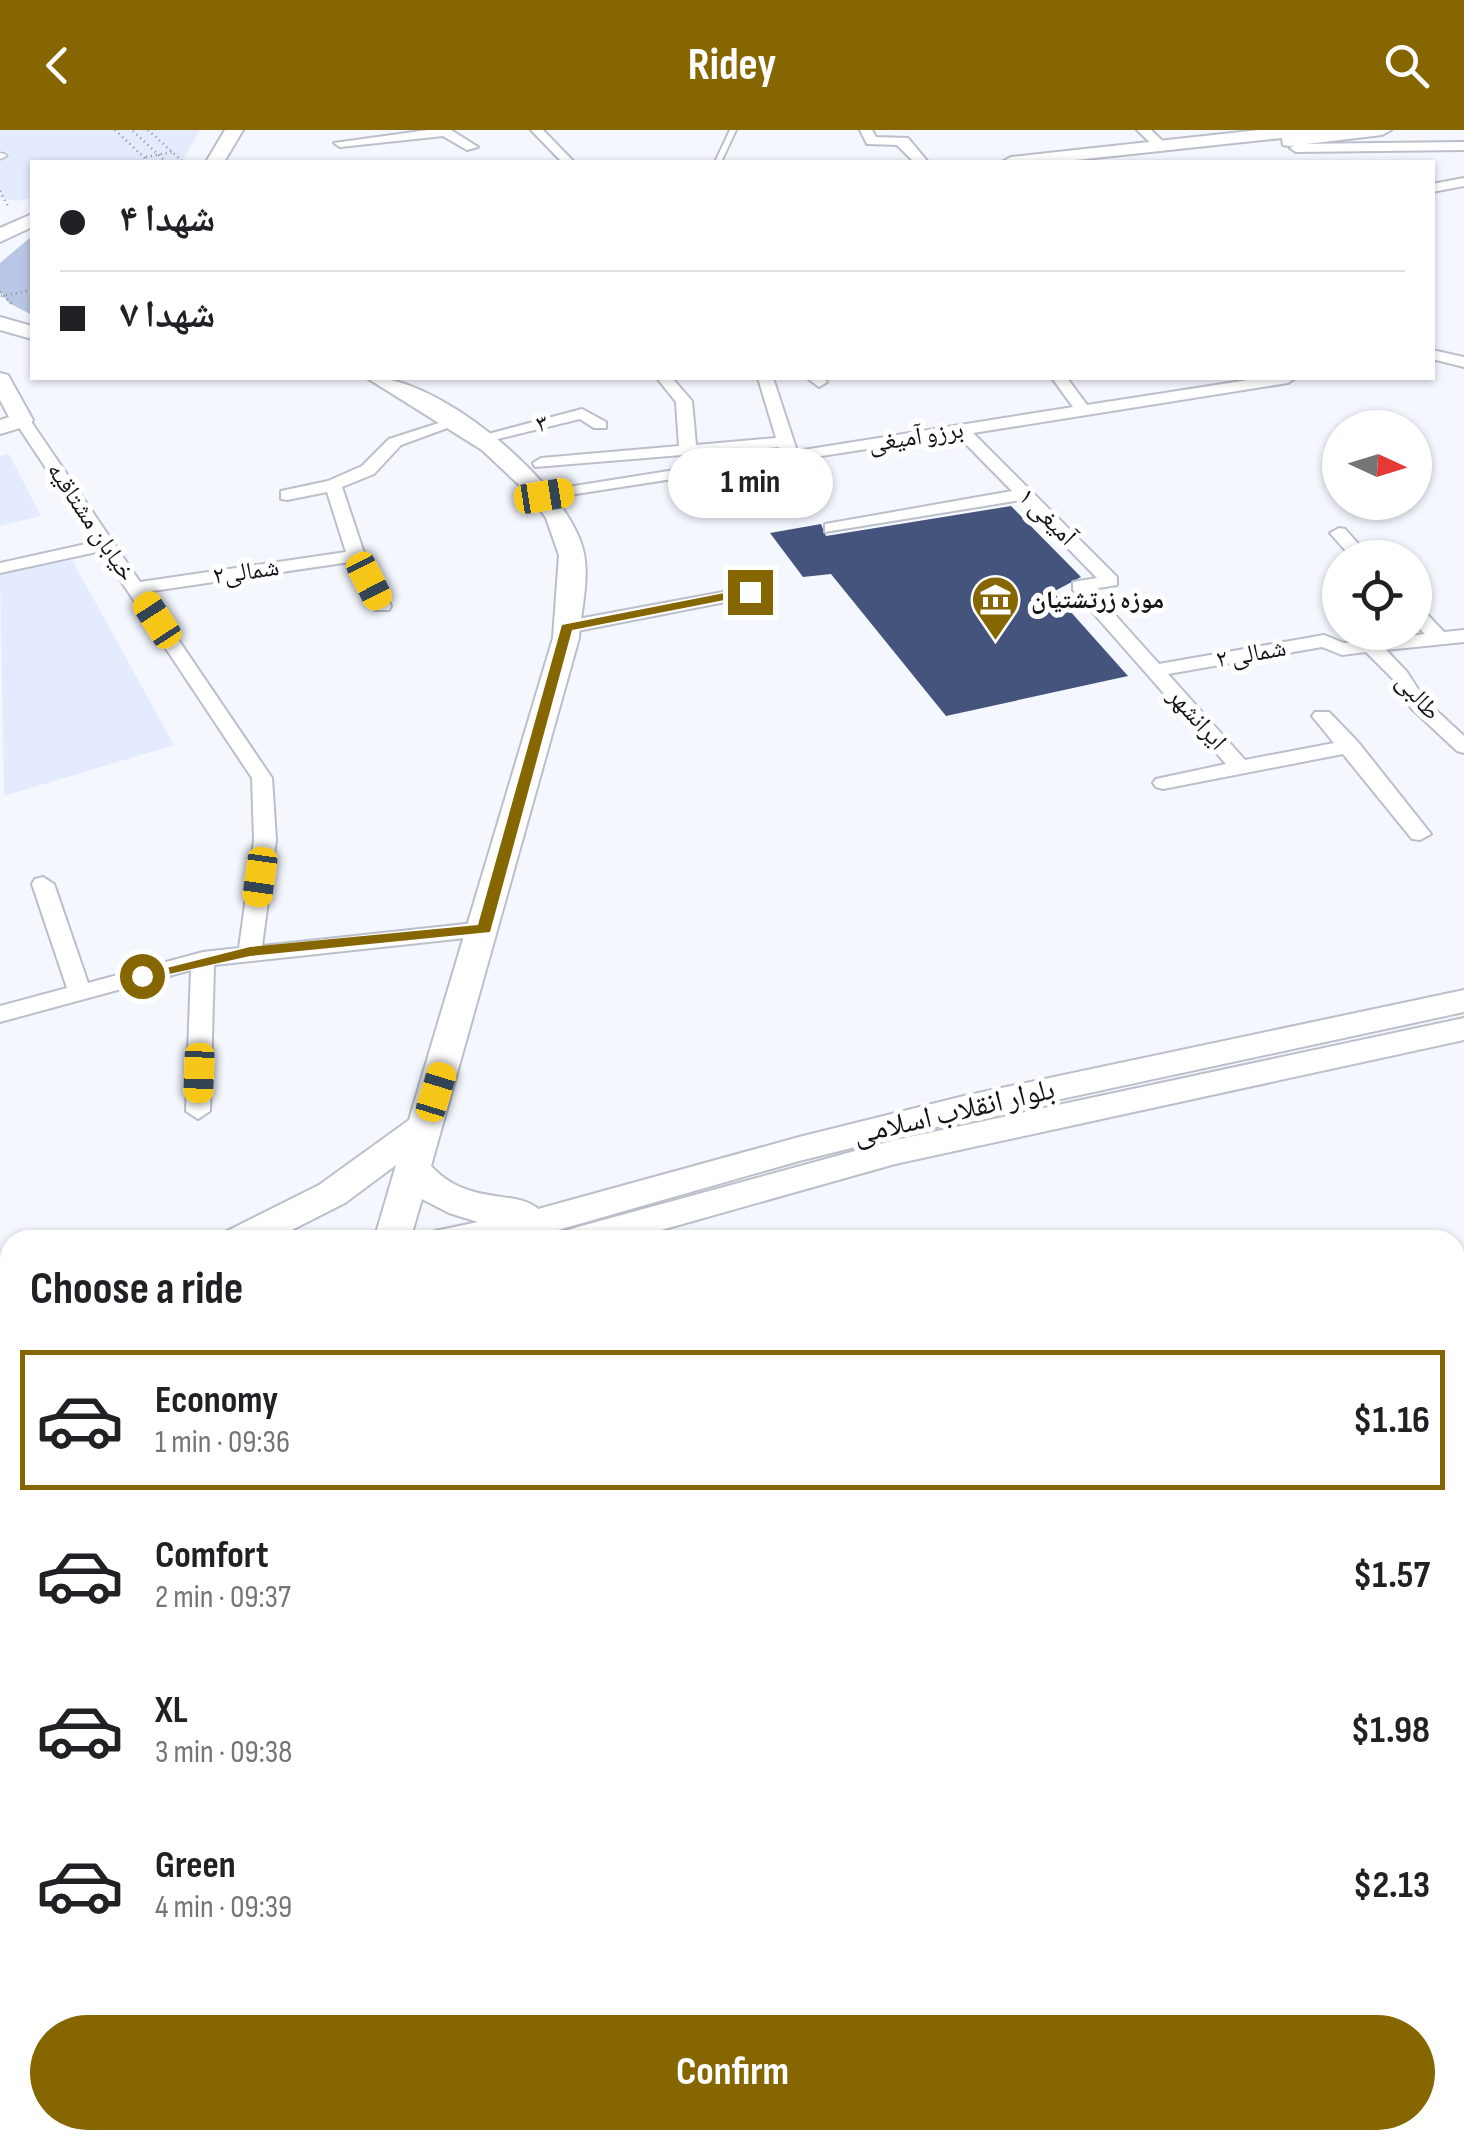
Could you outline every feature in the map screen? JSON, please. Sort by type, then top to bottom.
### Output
[{"type":"main road","points":[[217,160],[234,130]]},
{"type":"main road","points":[[1055,160],[1163,155],[1309,130]]},
{"type":"main road","points":[[1114,160],[1292,144],[1382,130]]},
{"type":"main road","points":[[0,236],[15,218]]},
{"type":"main road","points":[[0,322],[30,332]]},
{"type":"main road","points":[[0,380],[11,424]]},
{"type":"main road","points":[[382,380],[464,423],[481,438],[544,496],[570,548],[566,627],[484,929],[395,1230]]},
{"type":"main road","name":"بلوار انقلاب اسلامی","points":[[592,1230],[1008,1098],[1464,1001]]},
{"type":"main road","name":"بلوار انقلاب اسلامی","points":[[729,1184],[1464,1029]]},
{"type":"main road","points":[[260,1230],[332,1194],[426,1125]]},
{"type":"main road","points":[[414,1169],[427,1186],[472,1209],[584,1230]]},
{"type":"street","points":[[537,130],[567,160]]},
{"type":"street","points":[[1143,130],[1163,155]]},
{"type":"street","points":[[339,137],[445,132],[472,147]]},
{"type":"street","points":[[869,136],[905,136],[903,146],[919,160]]},
{"type":"street","points":[[1292,144],[1464,146]]},
{"type":"street","points":[[1292,144],[1312,160]]},
{"type":"street","points":[[1435,187],[1464,182]]},
{"type":"street","points":[[1435,355],[1464,362]]},
{"type":"street","points":[[666,380],[684,401],[688,449]]},
{"type":"street","points":[[541,463],[688,449],[787,450],[767,380]]},
{"type":"street","points":[[1060,380],[1084,410]]},
{"type":"street","name":"برزو آمیغی","points":[[544,496],[787,450],[961,430],[1275,380]]},
{"type":"street","name":"۳","points":[[481,438],[582,414],[600,426]]},
{"type":"street","name":"خیابان مشتاقیه","points":[[11,424],[136,588],[262,778],[264,840],[250,952]]},
{"type":"street","points":[[287,495],[333,485],[368,470],[395,442],[442,427]]},
{"type":"street","name":"آمیغی ۱","points":[[961,430],[1111,580],[1079,586]]},
{"type":"street","points":[[333,485],[356,556],[382,606]]},
{"type":"street","points":[[831,528],[1024,494]]},
{"type":"street","points":[[1340,533],[1346,540]]},
{"type":"street","points":[[0,568],[104,545]]},
{"type":"street","name":"شمالی۲","points":[[136,588],[356,556]]},
{"type":"street","name":"ایرانشهر","points":[[1079,586],[1240,767],[1351,746]]},
{"type":"street","points":[[566,627],[750,592]]},
{"type":"street","points":[[1432,631],[1440,639]]},
{"type":"street","name":"۲ شمالی","points":[[1432,640],[1464,636]]},
{"type":"street","name":"۲ شمالی","points":[[1155,672],[1322,641]]},
{"type":"street","name":"طالبی","points":[[1375,650],[1400,676],[1418,704],[1464,747]]},
{"type":"street","points":[[1322,716],[1351,746],[1420,834]]},
{"type":"street","points":[[1163,782],[1240,767]]},
{"type":"street","points":[[42,884],[80,992]]},
{"type":"street","points":[[0,1014],[203,959],[484,929]]},
{"type":"street","points":[[198,1110],[203,959]]},
{"type":"lane","points":[[719,160],[732,130]]},
{"type":"path","points":[[141,133],[148,146],[165,160]]},
{"type":"path","points":[[119,134],[141,133],[162,143],[180,160]]},
{"type":"path","points":[[119,134],[146,160]]},
{"type":"path","points":[[134,148],[162,143]]},
{"type":"path","points":[[144,158],[172,152]]},
{"type":"path","points":[[0,191],[15,218]]},
{"type":"path","points":[[0,296],[30,290]]},
{"type":"shaded area","points":[[0,130],[200,130],[183,160],[30,160],[30,198],[0,198]]},
{"type":"shaded area","points":[[30,238],[30,314],[9,303],[0,292],[0,263]]},
{"type":"shaded area","points":[[9,454],[41,516],[0,526],[0,456]]},
{"type":"shaded area","points":[[72,560],[174,745],[4,796],[0,574]]},
{"type":"building","points":[[1011,506],[1081,577],[1053,592],[1128,676],[946,716],[831,574],[803,577],[770,533],[821,524],[826,536]]},
{"type":"place","name":"موزه زرتشتیان","points":[[996,642]]},
{"type":"route","points":[[142,976],[203,959],[250,952],[484,929],[530,772],[566,627],[750,592]]}]
